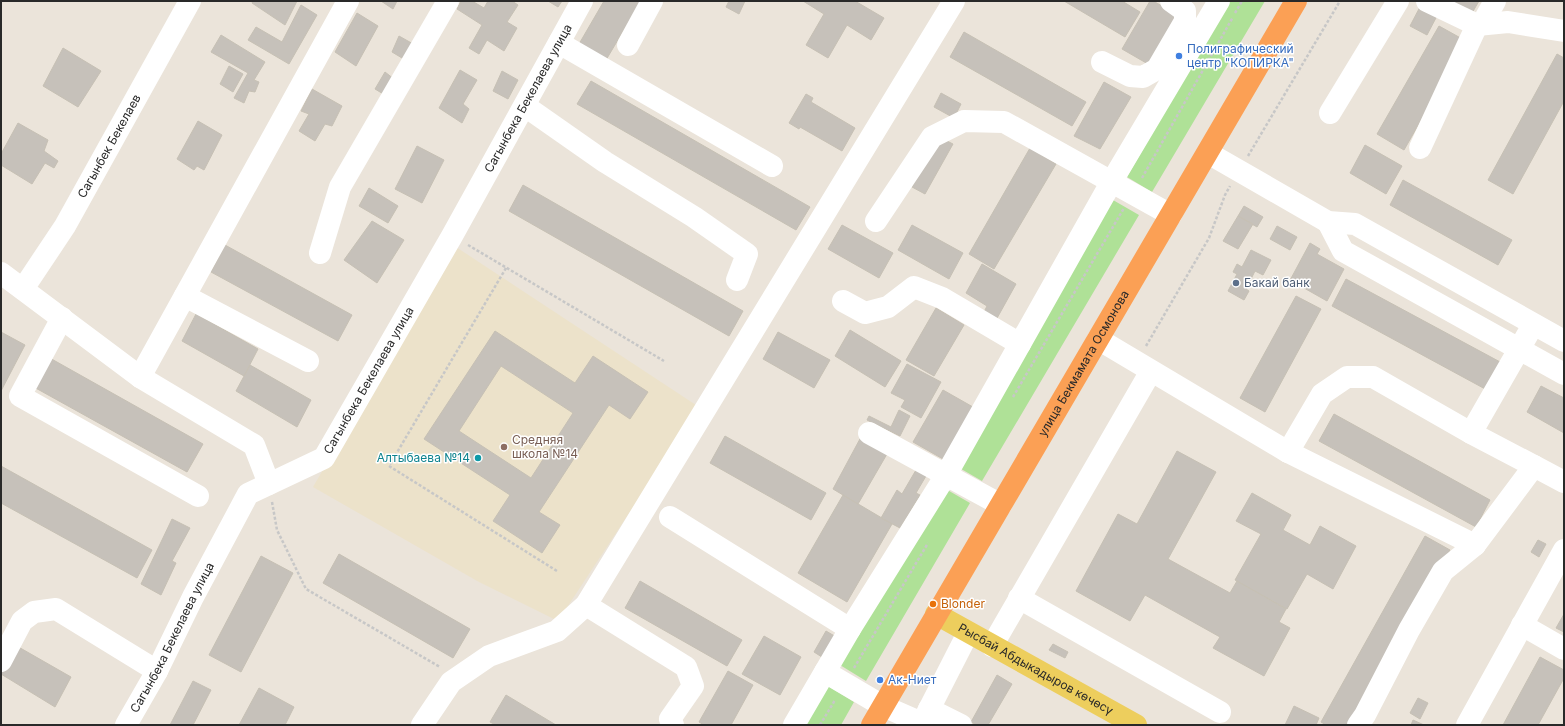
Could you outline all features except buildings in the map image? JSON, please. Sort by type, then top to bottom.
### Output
[{"type":"highway","name":"улица Бекмамата Осмонова","points":[[872,725],[1296,1]]},
{"type":"main road","name":"Рысбай Абдыкадыров көчөсү","points":[[936,614],[1136,725]]},
{"type":"street","name":"Сагынбек Бекелаев","points":[[23,289],[64,226],[190,1]]},
{"type":"street","points":[[140,377],[348,1]]},
{"type":"street","points":[[320,252],[340,187],[448,1]]},
{"type":"street","name":"Сагынбека Бекелаева улица","points":[[126,725],[157,671],[192,597],[248,494],[324,458],[452,236],[582,1]]},
{"type":"street","points":[[628,45],[652,1]]},
{"type":"street","points":[[422,725],[451,682],[489,656],[558,631],[586,605],[954,1]]},
{"type":"street","points":[[1102,62],[1130,76],[1143,77],[1157,70],[1185,21],[1185,11],[1171,1]]},
{"type":"street","points":[[794,725],[850,629],[946,474],[1112,181],[1219,1]]},
{"type":"street","points":[[1330,113],[1398,1]]},
{"type":"street","points":[[1427,1],[1479,25],[1508,22],[1564,31]]},
{"type":"street","points":[[1420,148],[1479,25],[1495,1]]},
{"type":"street","points":[[559,44],[772,166]]},
{"type":"street","points":[[525,106],[604,162],[694,217],[747,254],[737,280]]},
{"type":"street","points":[[876,221],[932,137],[964,121],[1004,122],[1171,215]]},
{"type":"street","points":[[1208,152],[1328,222],[1355,224],[1564,342]]},
{"type":"street","points":[[1328,222],[1343,251],[1564,374]]},
{"type":"street","points":[[1,273],[140,377],[254,445],[269,484]]},
{"type":"street","points":[[843,301],[865,313],[888,307],[914,287],[942,298],[1020,344]]},
{"type":"street","points":[[185,296],[308,361]]},
{"type":"street","points":[[62,318],[20,396],[198,496]]},
{"type":"street","points":[[1471,433],[1533,325]]},
{"type":"street","points":[[1098,339],[1288,452],[1475,545]]},
{"type":"street","points":[[992,646],[1020,598],[1144,367]]},
{"type":"street","points":[[1288,452],[1322,394],[1346,377],[1373,377],[1471,433],[1564,482]]},
{"type":"street","points":[[869,433],[1001,504]]},
{"type":"street","points":[[1358,725],[1365,715],[1409,630],[1443,571],[1475,545],[1534,466]]},
{"type":"street","points":[[670,517],[850,629]]},
{"type":"street","points":[[1467,725],[1564,550]]},
{"type":"street","points":[[1020,598],[1220,712]]},
{"type":"street","points":[[586,605],[686,667],[693,686],[670,719],[674,725]]},
{"type":"street","points":[[1,661],[22,621],[34,612],[56,609],[157,671]]},
{"type":"street","points":[[1522,625],[1564,649]]},
{"type":"street","points":[[924,719],[968,633]]},
{"type":"street","points":[[825,672],[882,706],[924,719],[961,725]]},
{"type":"path","points":[[1010,403],[1133,193],[1242,1]]},
{"type":"path","points":[[1144,367],[1208,238],[1225,195],[1340,1]]},
{"type":"path","points":[[452,236],[664,361]]},
{"type":"path","points":[[506,268],[388,466],[557,571]]},
{"type":"path","points":[[269,484],[277,530],[306,589],[458,677]]},
{"type":"path","points":[[820,725],[930,539]]},
{"type":"shaded area","name":"Средняя школа №14","points":[[453,245],[699,407],[558,621],[479,582],[313,487]]},
{"type":"green space","points":[[1228,1],[1265,1],[1152,192],[1127,177]]},
{"type":"green space","points":[[1113,200],[1139,215],[982,481],[956,466]]},
{"type":"green space","points":[[944,488],[970,503],[866,681],[840,665]]},
{"type":"green space","points":[[828,686],[854,702],[841,725],[805,725]]},
{"type":"place","name":"Полиграфический центр \"КОПИРКА\"","points":[[1179,56]]},
{"type":"place","name":"Бакай банк","points":[[1236,283]]},
{"type":"place","name":"Средняя школа №14","points":[[504,447]]},
{"type":"place","name":"Алтыбаева №14","points":[[478,458]]},
{"type":"place","name":"Blonder","points":[[933,604]]},
{"type":"place","name":"Ак-Ниет","points":[[880,680]]}]
